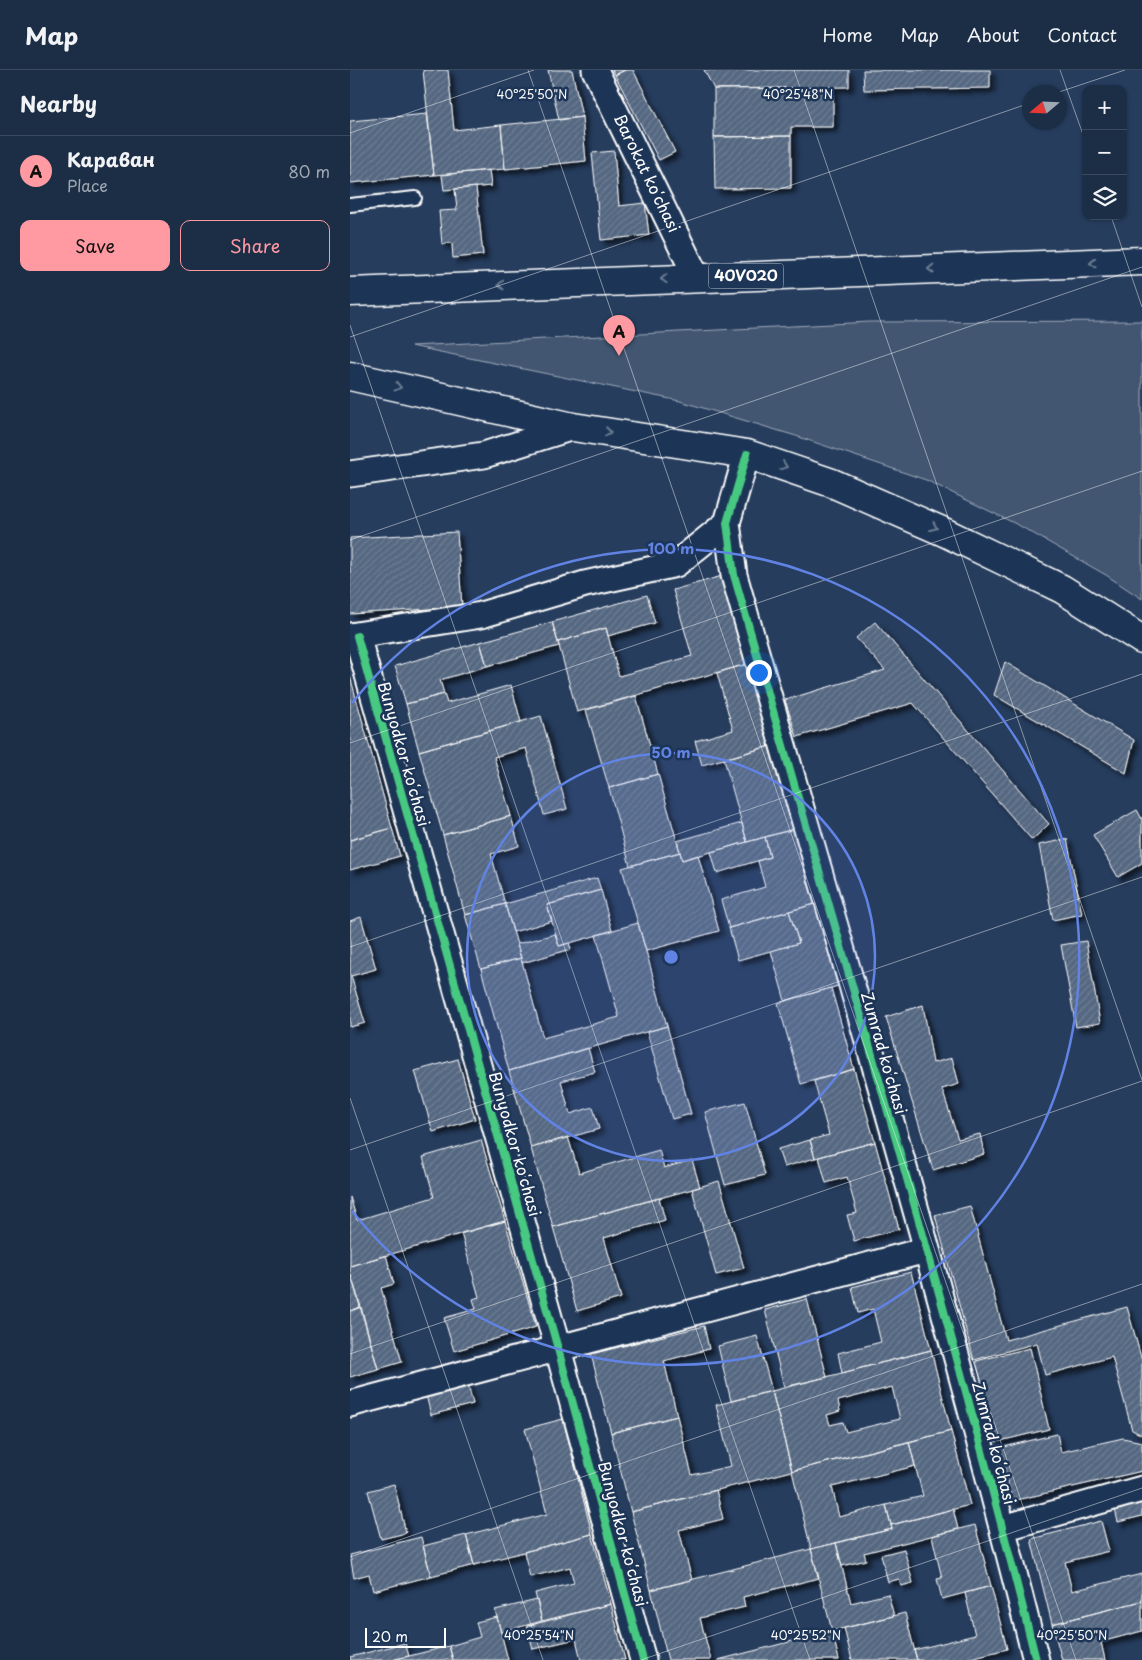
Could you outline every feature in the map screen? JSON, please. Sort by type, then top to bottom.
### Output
[{"type":"main road","name":"40V020","points":[[350,292],[1142,261]]},
{"type":"main road","points":[[350,376],[573,427],[747,454],[832,482],[944,532],[1062,589],[1142,640]]},
{"type":"street","name":"Barokat koʻchasi","points":[[595,70],[697,278]]},
{"type":"street","points":[[350,474],[484,455],[573,427]]},
{"type":"street","name":"Zumrad koʻchasi","points":[[747,454],[727,523],[734,575],[926,1250],[1003,1528],[1036,1660]]},
{"type":"street","points":[[353,636],[481,615],[585,584],[676,564],[727,523]]},
{"type":"street","name":"Bunyodkor koʻchasi","points":[[353,636],[558,1349],[643,1660]]},
{"type":"street","points":[[350,1404],[926,1250]]},
{"type":"street","points":[[1003,1528],[1142,1489]]},
{"type":"lane","points":[[350,205],[415,198]]},
{"type":"shaded area","points":[[1142,321],[1142,599],[1106,575],[1020,526],[926,480],[796,436],[680,401],[411,346],[870,322]]},
{"type":"building","points":[[423,70],[448,70],[454,130],[501,125],[505,169],[434,175]]},
{"type":"building","points":[[548,70],[572,70],[582,117],[559,120]]},
{"type":"building","points":[[612,70],[625,70],[615,75]]},
{"type":"building","points":[[625,70],[633,70],[675,152],[659,160],[615,75]]},
{"type":"building","points":[[704,70],[849,70],[849,87],[714,89]]},
{"type":"building","points":[[863,70],[990,70],[990,88],[864,90]]},
{"type":"building","points":[[833,88],[833,127],[791,127],[791,136],[714,137],[714,89]]},
{"type":"building","points":[[427,114],[434,175],[350,183],[350,121]]},
{"type":"building","points":[[582,117],[586,161],[505,169],[501,125]]},
{"type":"building","points":[[791,136],[791,188],[715,189],[714,137]]},
{"type":"building","points":[[614,151],[619,206],[645,203],[649,235],[601,240],[592,153]]},
{"type":"building","points":[[489,170],[491,186],[444,190],[442,175]]},
{"type":"building","points":[[476,187],[483,255],[453,258],[452,243],[442,244],[439,211],[457,210],[455,189]]},
{"type":"building","points":[[457,532],[462,607],[350,614],[350,538]]},
{"type":"building","points":[[722,576],[747,664],[577,712],[558,642],[606,628],[619,676],[692,656],[673,590]]},
{"type":"building","points":[[647,595],[655,623],[608,636],[606,628],[558,642],[552,622]]},
{"type":"building","points":[[552,622],[559,646],[487,666],[480,642]]},
{"type":"building","points":[[875,622],[1049,824],[1032,840],[913,703],[797,737],[785,700],[885,670],[856,638]]},
{"type":"building","points":[[480,642],[487,666],[440,680],[444,694],[406,704],[395,666]]},
{"type":"building","points":[[1005,662],[1134,740],[1126,773],[994,695]]},
{"type":"building","points":[[747,664],[770,746],[702,765],[695,741],[733,730],[717,673]]},
{"type":"building","points":[[350,676],[392,828],[350,840]]},
{"type":"building","points":[[511,685],[521,722],[419,751],[406,704],[444,694],[447,703]]},
{"type":"building","points":[[636,696],[658,774],[609,788],[586,710]]},
{"type":"building","points":[[541,716],[567,809],[544,815],[526,748],[494,757],[511,816],[443,835],[419,751]]},
{"type":"building","points":[[770,746],[794,829],[747,842],[724,759]]},
{"type":"building","points":[[658,774],[680,852],[630,866],[609,788]]},
{"type":"building","points":[[1137,810],[1142,819],[1142,863],[1118,877],[1093,835]]},
{"type":"building","points":[[511,816],[519,846],[491,854],[505,904],[465,915],[443,835]]},
{"type":"building","points":[[742,823],[747,842],[682,860],[677,841]]},
{"type":"building","points":[[392,828],[400,856],[350,870],[350,840]]},
{"type":"building","points":[[794,829],[815,904],[729,928],[721,900],[765,887],[758,861],[770,857],[765,837]]},
{"type":"building","points":[[765,837],[770,857],[717,873],[711,852]]},
{"type":"building","points":[[1067,839],[1082,914],[1053,920],[1039,845]]},
{"type":"building","points":[[680,852],[682,860],[698,855],[719,931],[646,951],[622,868]]},
{"type":"building","points":[[597,878],[601,890],[547,905],[552,921],[513,932],[505,904]]},
{"type":"building","points":[[601,890],[612,931],[559,946],[547,905]]},
{"type":"building","points":[[505,904],[521,958],[481,969],[465,915]]},
{"type":"building","points":[[815,904],[838,986],[785,1001],[771,951],[799,943],[789,911]]},
{"type":"building","points":[[789,911],[799,943],[738,960],[729,928]]},
{"type":"building","points":[[361,917],[376,969],[351,976],[365,1023],[350,1027],[350,921]]},
{"type":"building","points":[[638,923],[667,1026],[509,1071],[481,969],[521,958],[543,1038],[619,1017],[596,935]]},
{"type":"building","points":[[555,934],[559,946],[569,943],[571,949],[522,963],[517,944]]},
{"type":"building","points":[[1086,941],[1100,1023],[1076,1027],[1061,945]]},
{"type":"building","points":[[831,988],[854,1069],[801,1084],[778,1003]]},
{"type":"building","points":[[923,1005],[933,1063],[952,1058],[959,1084],[942,1089],[958,1139],[980,1134],[984,1154],[933,1170],[886,1017]]},
{"type":"building","points":[[667,1026],[691,1114],[672,1119],[647,1032]]},
{"type":"building","points":[[588,1048],[595,1072],[561,1081],[570,1114],[593,1107],[599,1129],[531,1148],[509,1071]]},
{"type":"building","points":[[458,1059],[475,1119],[433,1132],[415,1071]]},
{"type":"building","points":[[854,1069],[875,1142],[815,1158],[810,1140],[829,1135],[814,1081]]},
{"type":"building","points":[[745,1102],[765,1175],[725,1185],[705,1112]]},
{"type":"building","points":[[568,1137],[579,1173],[659,1150],[664,1168],[692,1160],[700,1187],[553,1227],[531,1148]]},
{"type":"building","points":[[481,1140],[505,1221],[350,1266],[350,1197],[357,1220],[434,1197],[423,1157]]},
{"type":"building","points":[[810,1140],[815,1158],[784,1167],[778,1149]]},
{"type":"building","points":[[875,1142],[899,1229],[854,1241],[847,1215],[857,1213],[847,1177],[826,1183],[819,1157]]},
{"type":"building","points":[[719,1181],[744,1268],[716,1275],[692,1189]]},
{"type":"building","points":[[659,1198],[665,1220],[604,1238],[621,1298],[577,1311],[553,1227]]},
{"type":"building","points":[[970,1206],[1006,1340],[1127,1307],[1142,1361],[1142,1435],[1132,1430],[1112,1357],[1045,1375],[1037,1343],[974,1360],[935,1215]]},
{"type":"building","points":[[505,1221],[536,1327],[454,1351],[444,1318],[476,1309],[473,1299],[479,1297],[461,1233]]},
{"type":"building","points":[[386,1255],[394,1284],[381,1288],[402,1362],[378,1369],[350,1272],[350,1266]]},
{"type":"building","points":[[350,1272],[361,1307],[350,1311]]},
{"type":"building","points":[[911,1272],[931,1350],[842,1373],[838,1353],[881,1342],[873,1309],[858,1313],[852,1287]]},
{"type":"building","points":[[807,1299],[827,1377],[784,1387],[765,1310]]},
{"type":"building","points":[[361,1307],[378,1369],[350,1377],[350,1311]]},
{"type":"building","points":[[704,1326],[709,1349],[664,1361],[677,1416],[611,1433],[591,1354]]},
{"type":"building","points":[[757,1336],[772,1391],[731,1401],[718,1346]]},
{"type":"building","points":[[1030,1348],[1049,1429],[996,1442],[976,1361]]},
{"type":"building","points":[[931,1350],[951,1431],[792,1471],[772,1391]],"holes":[[[892,1387],[900,1419],[846,1432],[843,1422],[830,1425],[827,1415],[840,1411],[838,1401]]]},
{"type":"building","points":[[468,1384],[473,1404],[431,1415],[426,1395]]},
{"type":"building","points":[[772,1391],[792,1471],[631,1512],[611,1433],[677,1416],[692,1475],[731,1466],[716,1405]]},
{"type":"building","points":[[563,1419],[592,1534],[474,1565],[466,1535],[547,1514],[525,1429]]},
{"type":"building","points":[[951,1431],[970,1505],[891,1525],[886,1505],[923,1496],[909,1442]]},
{"type":"building","points":[[1057,1434],[1061,1452],[1123,1438],[1142,1442],[1142,1471],[1012,1501],[1000,1448]]},
{"type":"building","points":[[909,1442],[915,1466],[832,1487],[839,1517],[886,1505],[892,1529],[811,1549],[792,1471]]},
{"type":"building","points":[[394,1484],[406,1533],[381,1539],[368,1491]]},
{"type":"building","points":[[716,1490],[723,1519],[679,1530],[692,1580],[651,1590],[631,1512]]},
{"type":"building","points":[[1142,1498],[1142,1516],[1118,1522],[1114,1505]]},
{"type":"building","points":[[953,1509],[958,1529],[864,1553],[866,1560],[842,1566],[836,1543],[892,1529],[891,1525]]},
{"type":"building","points":[[1101,1521],[1109,1551],[1065,1562],[1072,1591],[1142,1574],[1142,1601],[1052,1624],[1031,1539]]},
{"type":"building","points":[[975,1525],[991,1586],[942,1599],[937,1579],[942,1578],[932,1536]]},
{"type":"building","points":[[592,1534],[611,1604],[542,1621],[535,1593],[574,1583],[570,1567],[530,1577],[524,1552]]},
{"type":"building","points":[[466,1535],[474,1565],[431,1576],[423,1546]]},
{"type":"building","points":[[421,1537],[431,1576],[373,1591],[369,1574],[354,1578],[350,1555]]},
{"type":"building","points":[[836,1543],[851,1603],[888,1594],[894,1616],[832,1631],[811,1549]]},
{"type":"building","points":[[811,1549],[819,1578],[743,1597],[745,1607],[700,1618],[711,1660],[668,1660],[651,1590]]},
{"type":"building","points":[[904,1549],[913,1583],[901,1586],[899,1579],[888,1582],[881,1555]]},
{"type":"building","points":[[991,1586],[1007,1649],[962,1660],[917,1660],[914,1650],[975,1635],[965,1593]]},
{"type":"building","points":[[537,1600],[542,1621],[501,1632],[495,1610]]},
{"type":"building","points":[[1142,1601],[1142,1631],[1101,1642],[1105,1660],[1062,1660],[1052,1624]]},
{"type":"building","points":[[611,1604],[625,1660],[581,1660],[576,1639],[533,1649],[527,1626]]},
{"type":"building","points":[[905,1613],[917,1660],[852,1660],[844,1628]]},
{"type":"building","points":[[497,1617],[508,1660],[453,1660],[449,1646],[480,1637],[476,1622]]},
{"type":"building","points":[[832,1631],[839,1660],[718,1660]]},
{"type":"building","points":[[405,1643],[409,1656],[392,1660],[350,1660],[350,1657]]},
{"type":"building","points":[[449,1646],[453,1660],[392,1660],[409,1656]]},
{"type":"cycle path","points":[[747,454],[727,523],[734,575],[928,1252],[1036,1660]]},
{"type":"cycle path","points":[[357,636],[558,1349],[643,1660]]},
{"type":"place","name":"Караван","points":[[619,356]]}]
